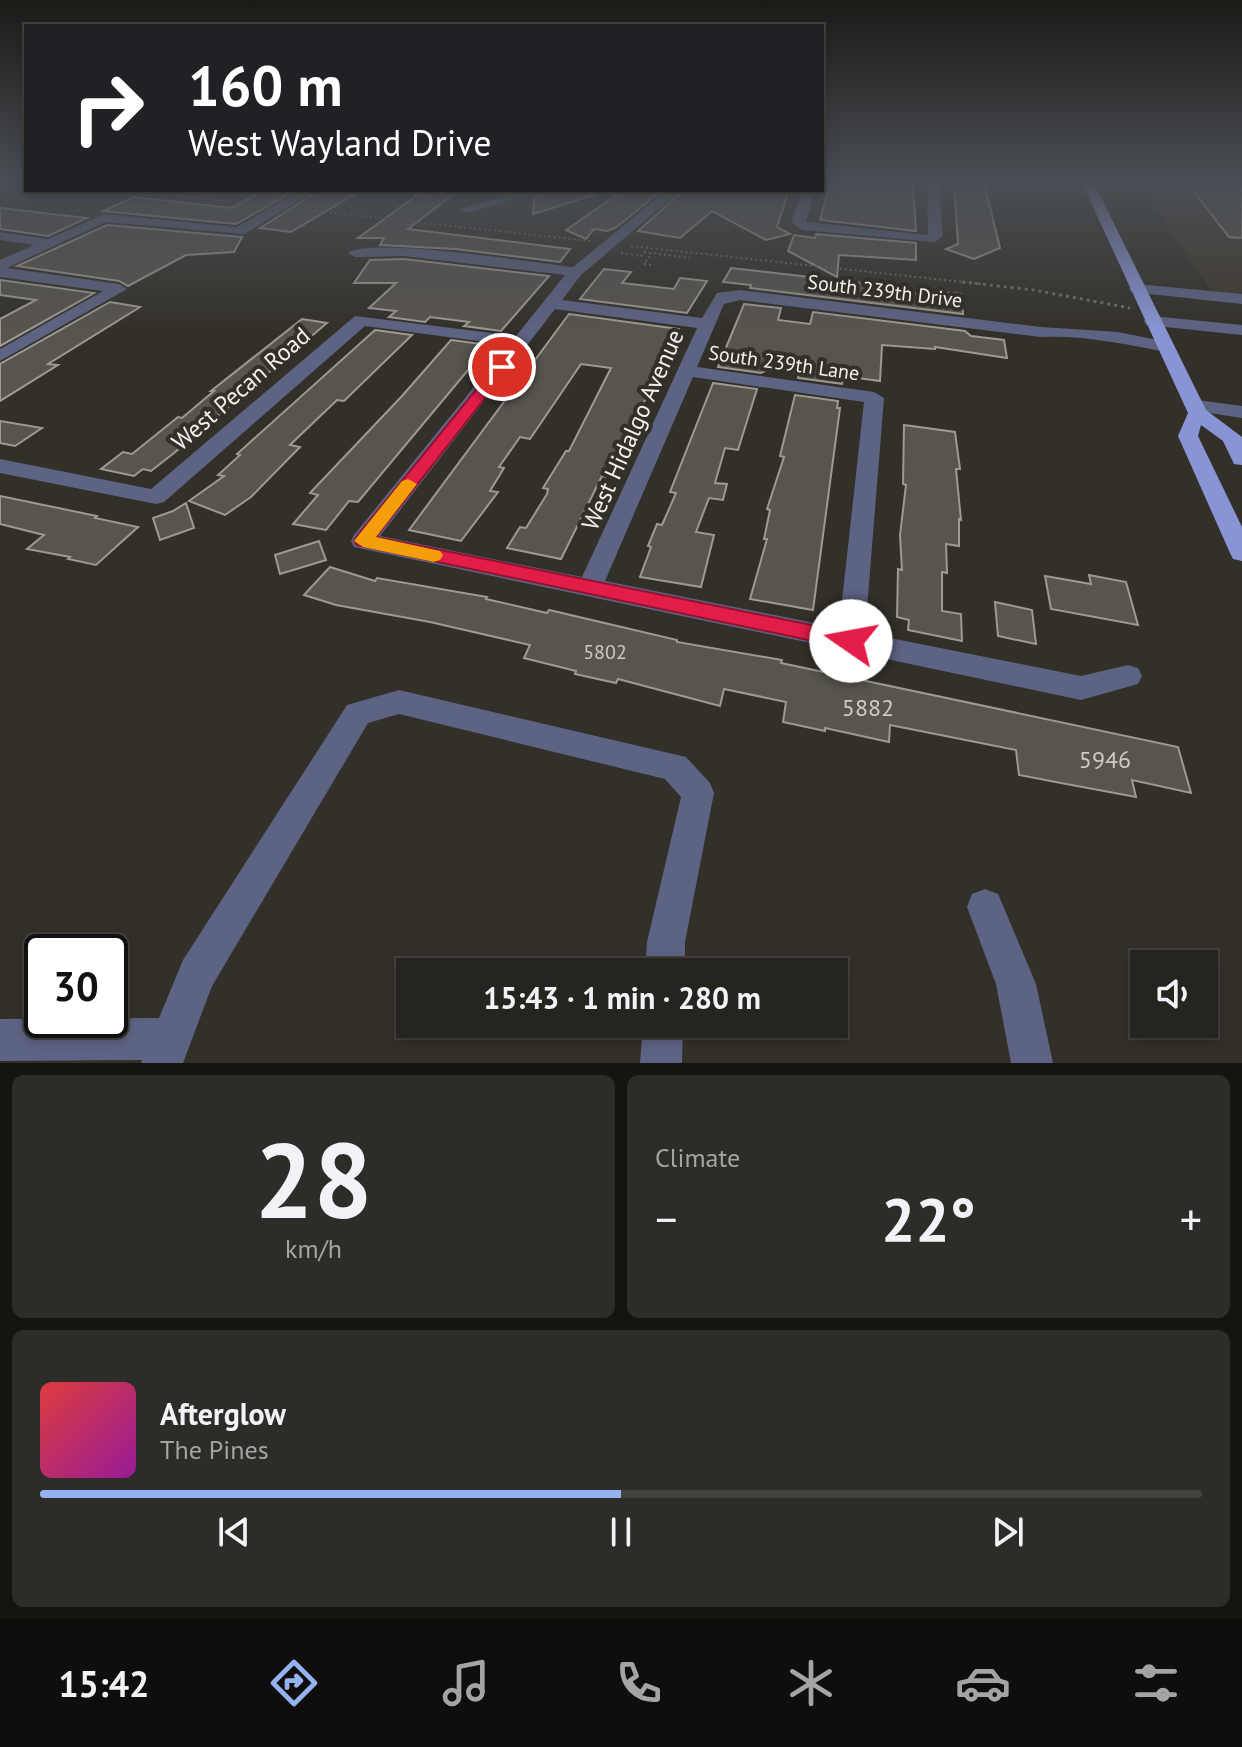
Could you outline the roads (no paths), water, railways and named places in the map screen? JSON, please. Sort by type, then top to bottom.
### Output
[{"type":"main road","points":[[1111,233],[1198,410],[1232,438],[1242,457]]},
{"type":"main road","points":[[1198,410],[1188,436],[1242,553]]},
{"type":"street","points":[[0,266],[72,233]]},
{"type":"street","points":[[626,233],[576,272],[363,541],[1081,688],[1128,676]]},
{"type":"street","points":[[869,233],[934,239],[934,233]]},
{"type":"street","points":[[0,236],[49,243]]},
{"type":"street","points":[[355,253],[404,252],[576,272]]},
{"type":"street","points":[[0,272],[119,289],[0,356]]},
{"type":"street","name":"South 239th Drive","points":[[723,296],[740,295],[1041,332],[1064,339],[1166,347]]},
{"type":"street","name":"West Hidalgo Avenue","points":[[590,587],[717,302],[723,296]]},
{"type":"street","points":[[1145,306],[1242,299]]},
{"type":"street","points":[[552,304],[709,324]]},
{"type":"street","points":[[1145,306],[1242,314]]},
{"type":"street","points":[[1145,306],[1242,330]]},
{"type":"street","name":"West Pecan Road","points":[[0,466],[156,497],[361,320],[522,342]]},
{"type":"street","name":"South 239th Lane","points":[[688,371],[874,398],[851,641]]},
{"type":"street","points":[[1198,410],[1242,412]]},
{"type":"street","points":[[0,1040],[167,1051],[197,974],[358,714],[399,702],[675,767],[698,793],[666,942],[665,958]]},
{"type":"street","points":[[985,907],[1016,984],[1032,1063]]},
{"type":"street","points":[[661,1063],[662,1038]]}]
